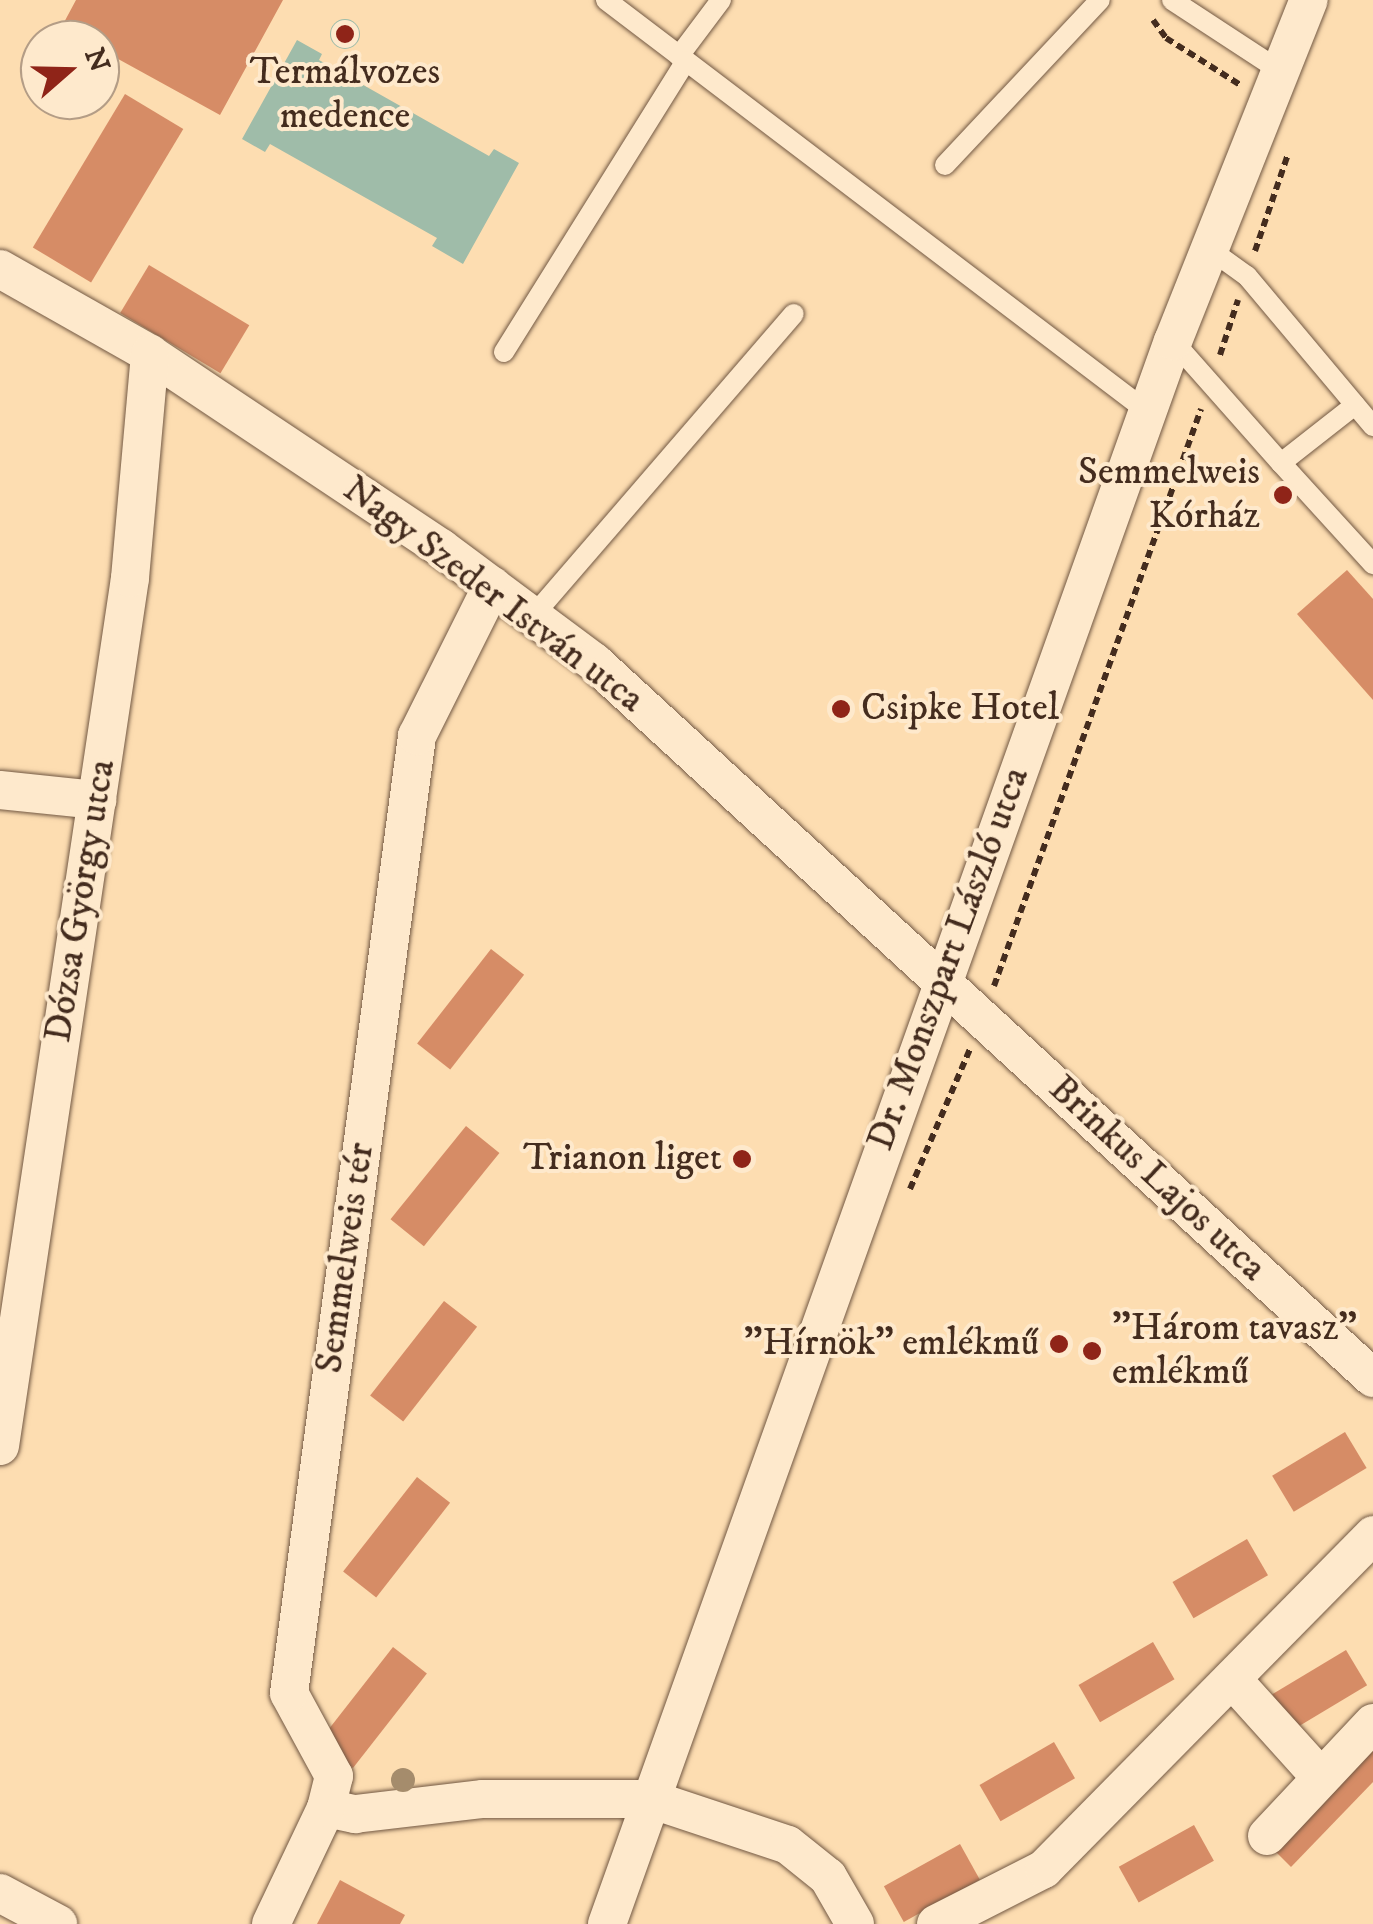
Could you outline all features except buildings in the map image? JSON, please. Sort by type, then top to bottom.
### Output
[{"type":"street","name":"Dr. Monszpart László utca","points":[[607,1924],[1173,341],[1309,0]]},
{"type":"street","name":"Nagy Szeder István utca","points":[[0,269],[150,354],[533,616],[608,675],[942,980]]},
{"type":"street","name":"Dózsa György utca","points":[[0,1446],[130,578],[150,354]]},
{"type":"street","name":"Semmelweis tér","points":[[272,1924],[326,1808],[334,1776],[289,1693],[417,736],[492,586]]},
{"type":"street","points":[[0,790],[97,800]]},
{"type":"street","name":"Brinkus Lajos utca","points":[[942,980],[1373,1378]]},
{"type":"street","points":[[936,1924],[1044,1869],[1373,1535]]},
{"type":"street","points":[[1232,1679],[1321,1778]]},
{"type":"street","points":[[1266,1836],[1373,1724]]},
{"type":"street","points":[[326,1808],[354,1814],[483,1799],[650,1798],[788,1845],[828,1877],[855,1924]]},
{"type":"street","points":[[0,1892],[58,1924]]},
{"type":"lane","points":[[606,0],[1148,412]]},
{"type":"lane","points":[[504,352],[721,0]]},
{"type":"lane","points":[[945,165],[1100,0]]},
{"type":"lane","points":[[1172,0],[1272,85]]},
{"type":"lane","points":[[1208,248],[1247,276],[1373,426]]},
{"type":"lane","points":[[533,616],[794,314]]},
{"type":"lane","points":[[1173,341],[1373,564]]},
{"type":"lane","points":[[1281,463],[1354,405]]},
{"type":"path","points":[[1145,10],[1166,38],[1272,85]]},
{"type":"path","points":[[908,1195],[983,1018],[1290,150]]},
{"type":"shaded area","name":"Termálvozes medence","points":[[345,19],[356,23],[360,34],[356,45],[345,49],[334,45],[330,34],[334,23]]},
{"type":"shaded area","points":[[297,40],[322,54],[319,60],[489,156],[494,149],[519,163],[463,264],[432,246],[437,238],[270,144],[265,152],[242,139]]},
{"type":"place","name":"Termálvozes medence","points":[[345,34]]},
{"type":"place","name":"Semmelweis Kórház","points":[[1283,495]]},
{"type":"place","name":"Csipke Hotel","points":[[841,709]]},
{"type":"place","name":"Trianon liget","points":[[742,1159]]},
{"type":"place","name":"\"Hírnök\" emlékmű","points":[[1059,1344]]},
{"type":"place","name":"\"Három tavasz\" emlékmű","points":[[1092,1351]]}]
